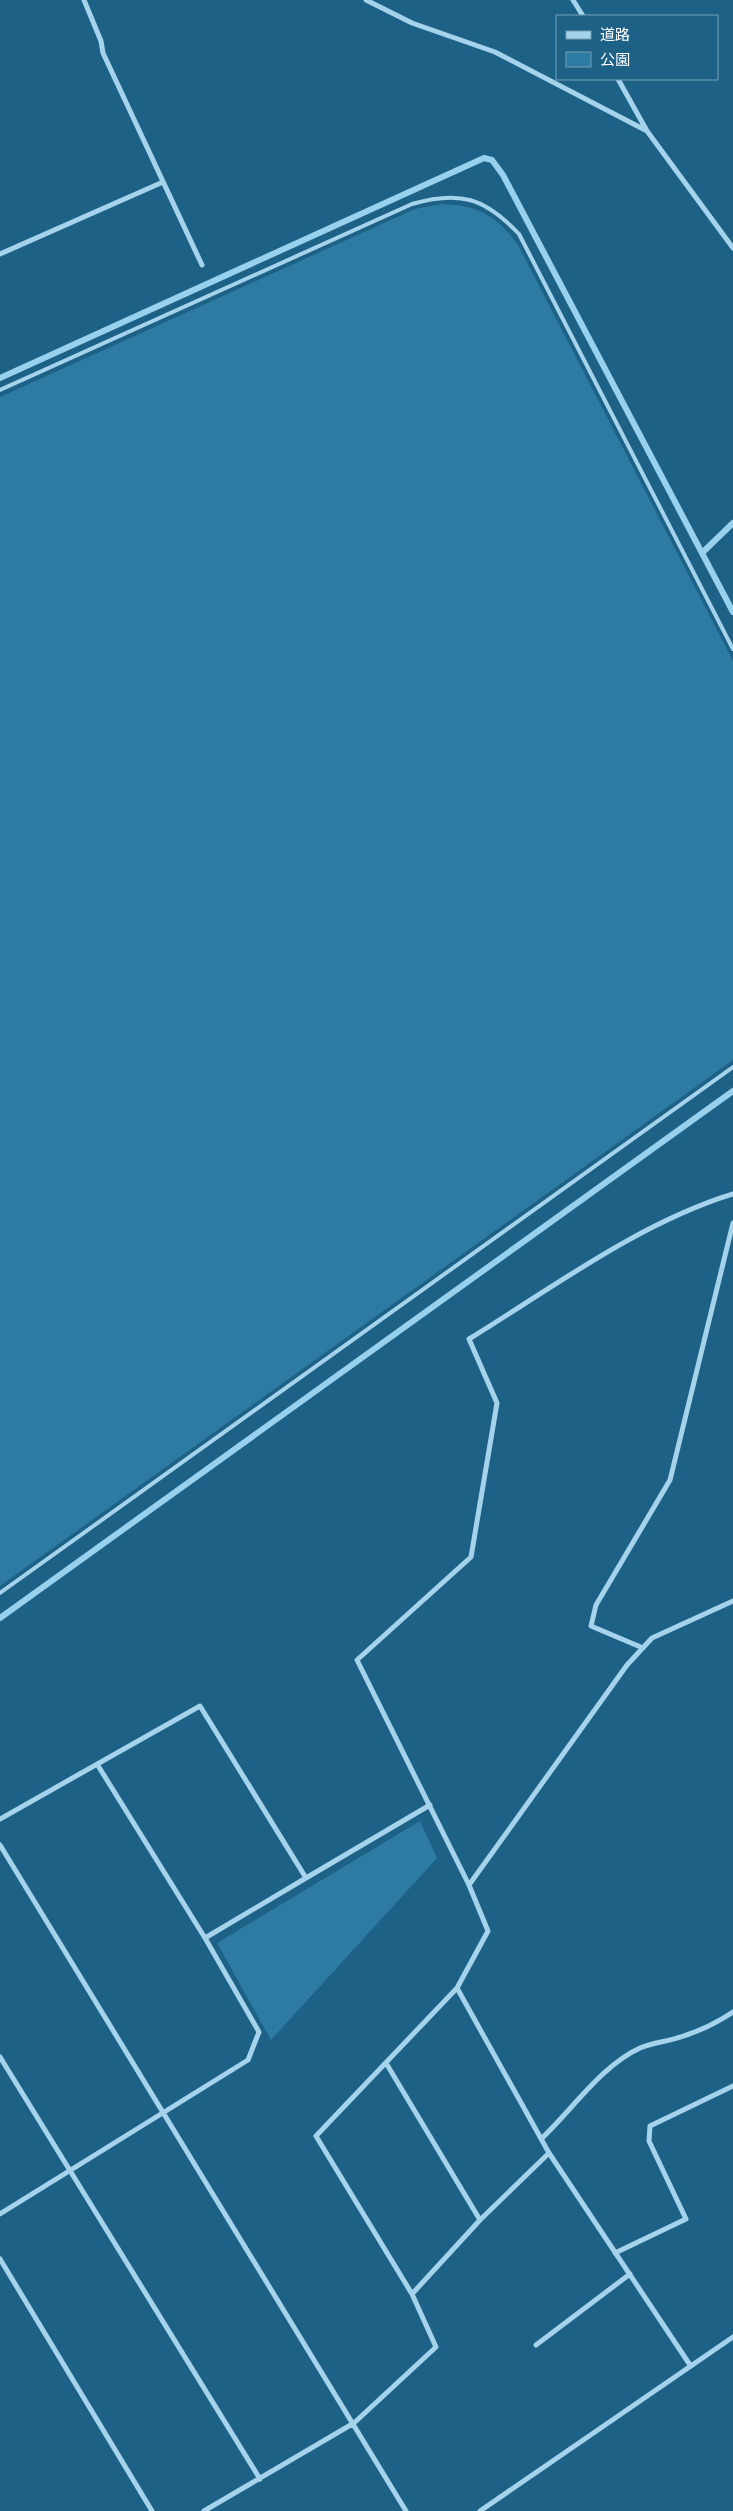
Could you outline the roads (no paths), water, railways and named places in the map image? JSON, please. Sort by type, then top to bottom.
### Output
[{"type":"street","points":[[84,0],[101,41],[103,53],[202,265]]},
{"type":"street","points":[[366,0],[412,23],[495,52],[647,131]]},
{"type":"street","points":[[573,0],[581,15]]},
{"type":"street","points":[[619,80],[647,131],[733,248]]},
{"type":"street","points":[[0,254],[163,182]]},
{"type":"street","points":[[204,2511],[354,2424],[436,2347],[412,2294],[316,2136],[457,1988],[488,1932],[469,1885],[358,1660],[471,1556],[497,1403],[469,1339],[652,1226],[699,1204],[733,1194]]},
{"type":"street","points":[[643,1648],[591,1626],[596,1605],[670,1480],[733,1223]]},
{"type":"street","points":[[469,1885],[627,1665],[652,1638],[733,1601]]},
{"type":"street","points":[[0,1819],[200,1706],[306,1878]]},
{"type":"street","points":[[0,2214],[248,2060],[259,2032],[205,1938],[97,1764]]},
{"type":"street","points":[[205,1938],[430,1805]]},
{"type":"street","points":[[0,1845],[406,2511]]},
{"type":"street","points":[[457,1988],[549,2154],[690,2365]]},
{"type":"street","points":[[541,2139],[566,2115],[603,2073],[620,2059],[641,2048],[712,2026],[733,2012]]},
{"type":"street","points":[[0,2057],[69,2172],[260,2479]]},
{"type":"street","points":[[386,2063],[480,2220]]},
{"type":"street","points":[[615,2253],[686,2219],[649,2141],[650,2126],[733,2086]]},
{"type":"street","points":[[412,2294],[480,2220],[549,2154]]},
{"type":"street","points":[[0,2259],[152,2511]]},
{"type":"street","points":[[536,2345],[630,2274]]},
{"type":"street","points":[[480,2511],[733,2337]]},
{"type":"lane","points":[[0,390],[412,204],[437,197],[455,196],[478,203],[500,214],[519,234],[733,649]]},
{"type":"lane","points":[[0,1593],[733,1067]]},
{"type":"waterway","points":[[0,378],[484,158],[492,160],[503,175],[733,612]]},
{"type":"waterway","points":[[702,553],[733,523]]},
{"type":"waterway","points":[[0,1618],[733,1091]]}]
